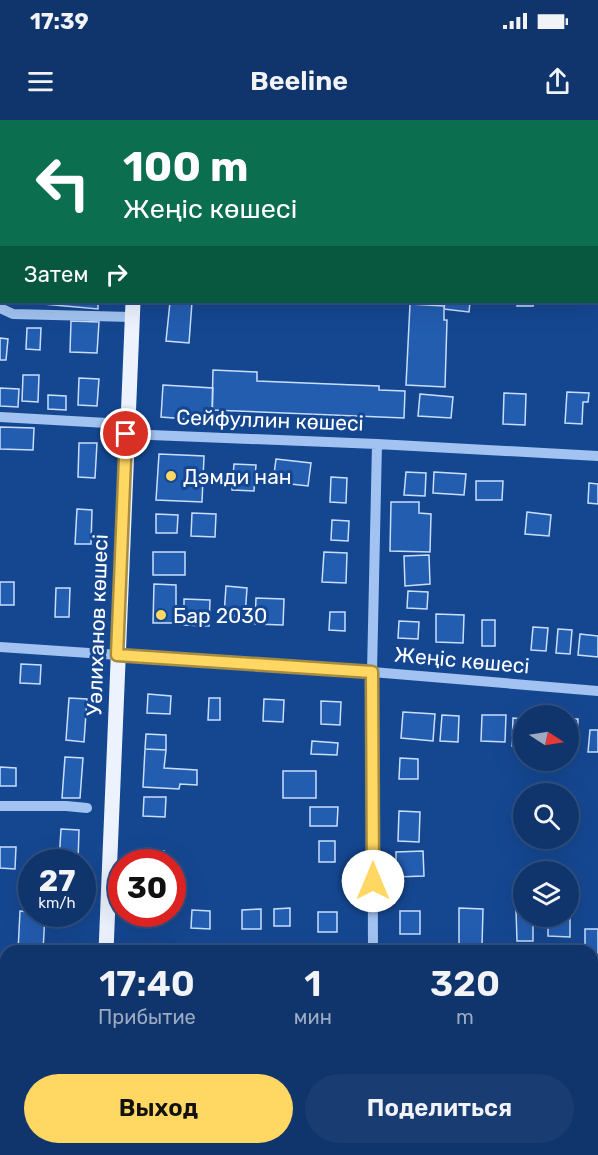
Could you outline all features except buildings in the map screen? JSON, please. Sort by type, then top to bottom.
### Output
[{"type":"main road","name":"Уәлиханов көшесі","points":[[106,945],[133,303]]},
{"type":"street","points":[[0,308],[13,314],[132,317]]},
{"type":"street","points":[[0,417],[107,423],[126,434]]},
{"type":"street","name":"Сейфуллин көшесі","points":[[126,434],[598,456]]},
{"type":"street","points":[[373,945],[372,672],[377,444]]},
{"type":"street","name":"Жеңіс көшесі","points":[[0,647],[372,672],[598,691]]},
{"type":"street","points":[[0,806],[87,808]]},
{"type":"place","name":"Дэмди нан","points":[[171,476]]},
{"type":"place","name":"Бар 2030","points":[[161,615]]},
{"type":"route","points":[[126,434],[117,655],[372,672],[373,881]]}]
